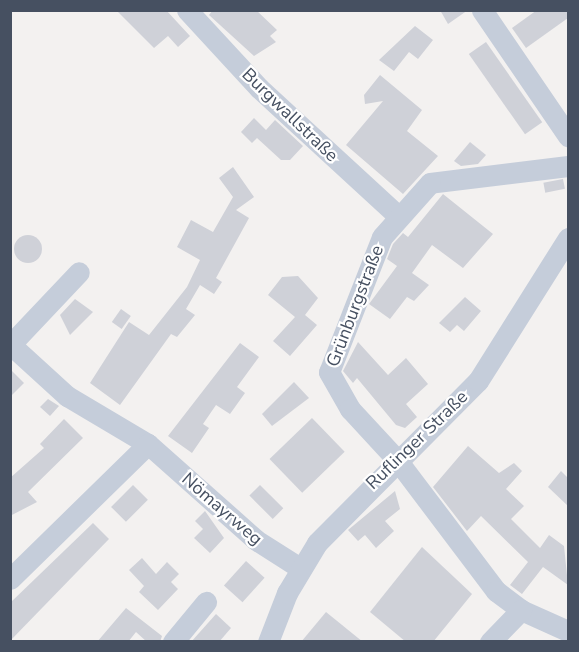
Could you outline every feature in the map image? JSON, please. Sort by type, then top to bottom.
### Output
[{"type":"street","name":"Burgwallstraße","points":[[188,10],[259,88],[397,214]]},
{"type":"street","points":[[482,10],[568,136]]},
{"type":"street","name":"Grünburgstraße","points":[[568,166],[436,179],[397,214],[382,237],[328,372],[350,409],[397,460],[484,576],[521,610],[568,631]]},
{"type":"street","name":"Ruflinger Straße","points":[[268,642],[300,568],[343,510],[478,381],[568,238]]},
{"type":"street","points":[[11,345],[79,272]]},
{"type":"street","name":"Nömayrweg","points":[[11,345],[67,396],[148,444],[256,540],[300,568]]},
{"type":"street","points":[[10,579],[148,444]]},
{"type":"street","points":[[173,642],[206,602]]},
{"type":"street","points":[[490,642],[521,610]]},
{"type":"building","points":[[116,10],[166,10],[190,36],[178,47],[168,36],[154,48]]},
{"type":"building","points":[[213,10],[256,10],[277,30],[270,36],[276,42],[254,56],[209,15]]},
{"type":"building","points":[[440,10],[468,10],[448,24]]},
{"type":"building","points":[[537,10],[568,10],[568,18],[526,48],[512,28]]},
{"type":"building","points":[[415,26],[433,40],[418,59],[409,52],[394,71],[379,60]]},
{"type":"building","points":[[486,42],[542,122],[525,134],[469,54]]},
{"type":"building","points":[[380,75],[422,110],[407,131],[438,156],[403,194],[346,145],[383,101],[365,104],[364,95]]},
{"type":"building","points":[[254,118],[266,130],[275,120],[303,146],[290,160],[281,160],[257,138],[252,143],[241,132]]},
{"type":"building","points":[[470,142],[486,155],[478,164],[461,166],[454,161]]},
{"type":"building","points":[[233,167],[254,197],[236,210],[249,218],[216,278],[222,282],[214,294],[200,285],[186,309],[195,315],[177,337],[171,334],[120,405],[90,383],[129,322],[149,335],[187,287],[200,260],[177,247],[191,220],[213,232],[233,197],[219,178]]},
{"type":"building","points":[[563,179],[565,189],[545,193],[543,183]]},
{"type":"building","points":[[443,194],[493,234],[463,268],[432,245],[412,273],[429,285],[414,301],[407,297],[390,319],[369,304],[397,266],[387,259],[393,244],[403,233],[408,237]]},
{"type":"building","points":[[28,235],[38,239],[42,249],[38,259],[28,263],[18,259],[14,249],[18,239]]},
{"type":"building","points":[[298,276],[318,298],[305,315],[317,325],[290,356],[273,341],[295,317],[268,295],[282,277]]},
{"type":"building","points":[[465,297],[481,311],[464,331],[457,325],[450,332],[439,323]]},
{"type":"building","points":[[75,299],[93,312],[70,335],[60,315]]},
{"type":"building","points":[[121,309],[131,316],[122,329],[112,322]]},
{"type":"building","points":[[358,342],[388,375],[406,358],[428,384],[406,404],[417,417],[405,428],[396,425],[357,378],[353,383],[343,371]]},
{"type":"building","points":[[240,343],[259,357],[237,387],[245,393],[230,414],[216,405],[203,424],[209,428],[192,453],[168,436]]},
{"type":"building","points":[[10,369],[24,383],[10,397]]},
{"type":"building","points":[[294,382],[309,398],[272,426],[262,414]]},
{"type":"building","points":[[48,399],[59,406],[50,416],[40,407]]},
{"type":"building","points":[[312,418],[345,452],[302,493],[270,459]]},
{"type":"building","points":[[64,419],[83,438],[28,492],[37,502],[10,516],[10,478],[44,448],[40,444]]},
{"type":"building","points":[[468,446],[499,473],[514,463],[522,471],[506,489],[524,506],[511,519],[540,548],[549,535],[564,546],[568,585],[543,567],[522,594],[510,585],[528,562],[481,516],[467,531],[433,487]]},
{"type":"building","points":[[561,471],[568,478],[568,506],[548,487]]},
{"type":"building","points":[[133,485],[148,500],[126,522],[111,507]]},
{"type":"building","points":[[260,485],[283,508],[273,519],[249,496]]},
{"type":"building","points":[[395,491],[400,509],[385,521],[394,531],[376,548],[365,535],[358,541],[348,530]]},
{"type":"building","points":[[205,511],[224,538],[210,553],[194,538],[203,529],[195,521]]},
{"type":"building","points":[[93,523],[109,539],[10,641],[10,603]]},
{"type":"building","points":[[422,547],[472,594],[433,642],[406,642],[370,612]]},
{"type":"building","points":[[142,558],[156,574],[167,562],[179,574],[171,582],[178,589],[158,610],[139,592],[144,586],[129,570]]},
{"type":"building","points":[[246,561],[265,578],[242,602],[224,586]]},
{"type":"building","points":[[126,608],[162,636],[160,642],[147,642],[136,632],[128,642],[97,642]]},
{"type":"building","points":[[326,612],[363,642],[301,642]]},
{"type":"building","points":[[216,614],[231,628],[219,642],[191,642]]}]
